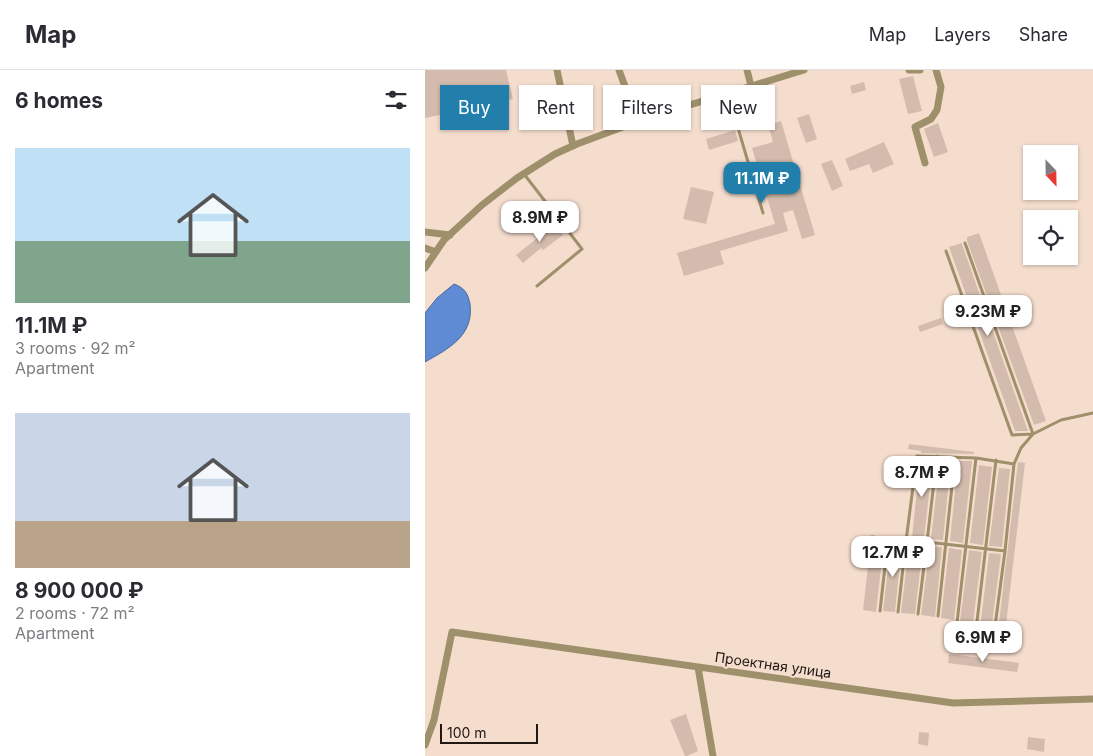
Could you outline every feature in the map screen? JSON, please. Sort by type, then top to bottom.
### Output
[{"type":"street","points":[[557,70],[573,146]]},
{"type":"street","points":[[619,70],[624,85]]},
{"type":"street","points":[[747,70],[751,85]]},
{"type":"street","points":[[754,85],[804,70]]},
{"type":"street","points":[[909,70],[920,70]]},
{"type":"street","points":[[925,163],[915,127],[931,120],[937,110],[941,87],[936,70]]},
{"type":"street","points":[[425,268],[450,235],[482,205],[523,174],[555,154],[616,130]]},
{"type":"street","points":[[425,232],[450,235]]},
{"type":"street","points":[[425,248],[436,252]]},
{"type":"street","name":"Проектная улица","points":[[425,745],[434,720],[452,632],[953,703],[1093,699]]},
{"type":"street","points":[[698,666],[713,756]]},
{"type":"lane","points":[[738,130],[763,213]]},
{"type":"lane","points":[[523,174],[583,249],[537,286]]},
{"type":"lane","points":[[965,243],[1033,434]]},
{"type":"lane","points":[[946,251],[1012,435],[1033,434]]},
{"type":"lane","points":[[992,649],[1014,464],[1021,448],[1033,434],[1061,420],[1093,413]]},
{"type":"lane","points":[[898,612],[917,456],[976,458],[1014,464]]},
{"type":"lane","points":[[918,614],[937,456]]},
{"type":"lane","points":[[938,616],[955,458]]},
{"type":"lane","points":[[955,640],[976,458]]},
{"type":"lane","points":[[974,647],[996,460]]},
{"type":"lane","points":[[872,537],[1005,551]]},
{"type":"lane","points":[[880,610],[888,539]]},
{"type":"water","points":[[454,284],[463,289],[468,297],[470,315],[468,325],[458,340],[425,362],[425,313],[437,298]]},
{"type":"building","points":[[425,70],[506,70],[513,99],[509,100],[509,85],[440,85],[440,115],[425,118]]},
{"type":"building","points":[[913,76],[922,111],[908,114],[899,79]]},
{"type":"building","points":[[864,82],[866,90],[852,94],[850,86]]},
{"type":"building","points":[[809,114],[817,139],[806,143],[797,118]]},
{"type":"building","points":[[781,121],[815,235],[802,239],[793,210],[783,213],[788,231],[720,251],[724,264],[684,276],[677,253],[775,224],[752,148],[773,142],[769,130],[775,130],[775,123]]},
{"type":"building","points":[[938,123],[948,152],[934,157],[924,129]]},
{"type":"building","points":[[735,130],[738,141],[709,150],[706,139]]},
{"type":"building","points":[[884,142],[894,164],[873,173],[869,164],[850,171],[845,159]]},
{"type":"building","points":[[832,160],[843,186],[832,191],[821,164]]},
{"type":"building","points":[[691,187],[714,192],[706,224],[683,219]]},
{"type":"building","points":[[555,224],[563,235],[543,250],[541,248],[523,263],[516,255]]},
{"type":"building","points":[[979,233],[1046,421],[1034,425],[967,241],[967,237]]},
{"type":"building","points":[[962,243],[1028,431],[1015,431],[949,247]]},
{"type":"building","points":[[941,318],[943,324],[920,332],[918,326]]},
{"type":"building","points":[[909,444],[974,452],[974,454],[921,453],[921,451],[908,449]]},
{"type":"building","points":[[920,460],[933,460],[924,538],[912,538]]},
{"type":"building","points":[[940,460],[951,461],[943,540],[931,539]]},
{"type":"building","points":[[958,461],[972,461],[963,543],[950,541]]},
{"type":"building","points":[[1018,462],[1025,463],[1003,650],[996,648]]},
{"type":"building","points":[[979,465],[992,467],[983,545],[970,543]]},
{"type":"building","points":[[999,468],[1010,469],[1002,547],[989,546]]},
{"type":"building","points":[[871,541],[884,542],[876,612],[863,610]]},
{"type":"building","points":[[891,543],[902,544],[895,612],[883,611]]},
{"type":"building","points":[[909,545],[923,545],[915,614],[901,613]]},
{"type":"building","points":[[930,546],[942,547],[935,617],[921,615]]},
{"type":"building","points":[[949,548],[962,550],[954,620],[941,618]]},
{"type":"building","points":[[969,550],[982,552],[970,646],[957,645]]},
{"type":"building","points":[[989,553],[1001,554],[989,647],[978,646]]},
{"type":"building","points":[[949,654],[1019,663],[1017,672],[948,663]]},
{"type":"building","points":[[686,714],[698,751],[685,756],[670,720]]},
{"type":"building","points":[[919,732],[929,733],[928,746],[918,744]]},
{"type":"building","points":[[1028,737],[1045,739],[1044,752],[1027,749]]}]
